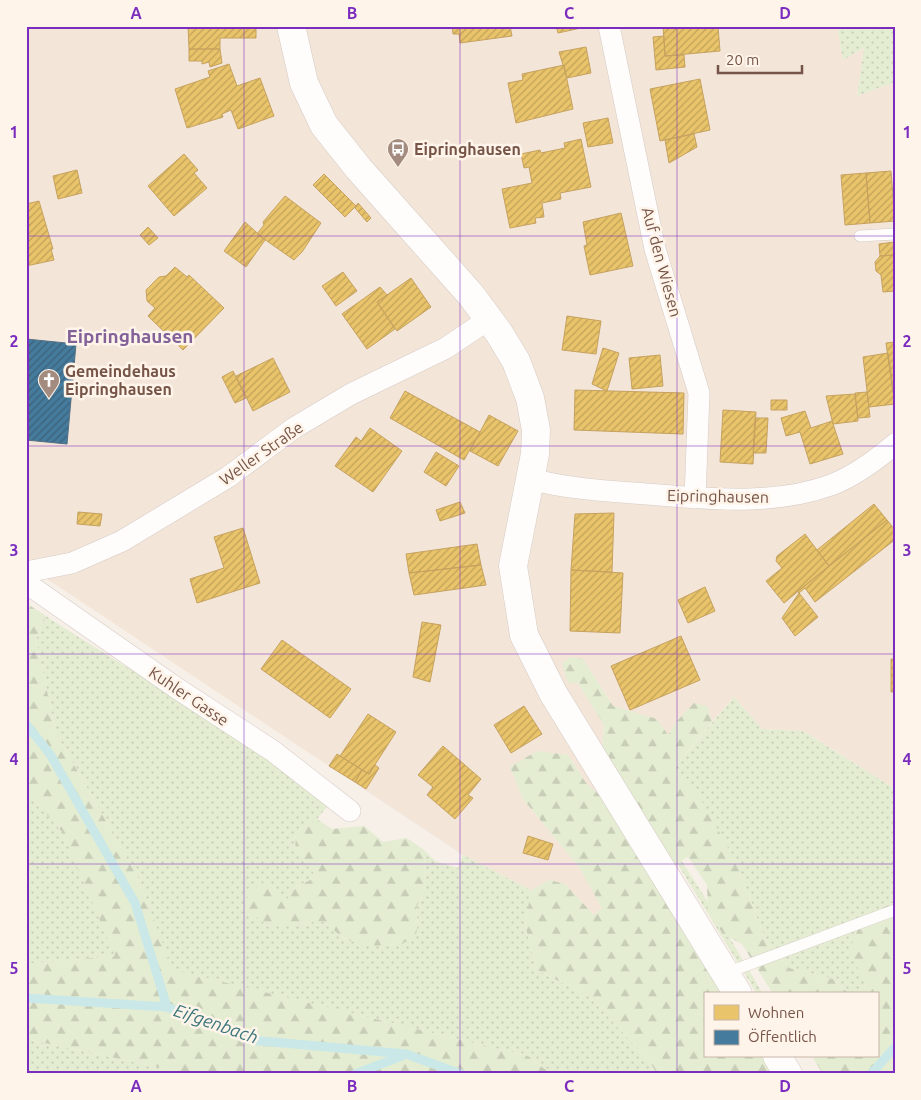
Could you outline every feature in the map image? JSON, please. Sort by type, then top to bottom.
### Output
[{"type":"main road","points":[[291,26],[304,83],[324,125],[358,169],[471,295],[516,361],[530,398],[536,421],[536,441],[530,479],[513,566],[524,635],[553,693],[732,984]]},
{"type":"main road","points":[[778,1058],[788,1074]]},
{"type":"street","name":"Auf den Wiesen","points":[[609,26],[655,249],[699,393],[695,498]]},
{"type":"street","name":"Weller Straße","points":[[26,572],[72,564],[122,541],[228,478],[302,424],[351,394],[446,348],[489,319]]},
{"type":"street","name":"Eipringhausen","points":[[530,479],[584,489],[695,498],[770,497],[832,485],[858,472],[895,444]]},
{"type":"street","name":"Kuhler Gasse","points":[[26,583],[178,689],[273,751],[350,811]]},
{"type":"lane","points":[[860,236],[895,234]]},
{"type":"lane","points":[[732,984],[895,910]]},
{"type":"shaded area","points":[[26,26],[837,26],[843,59],[864,48],[857,96],[895,82],[895,789],[804,731],[762,729],[734,697],[712,722],[707,706],[677,721],[668,736],[628,711],[613,706],[583,659],[578,683],[604,725],[598,795],[586,783],[568,755],[523,799],[579,867],[602,908],[594,915],[565,884],[549,880],[531,890],[463,855],[26,565]]},
{"type":"green space","points":[[837,26],[895,26],[895,82],[857,96],[864,48],[843,60]]},
{"type":"green space","points":[[26,603],[46,616],[36,640],[56,733],[138,878],[173,970],[528,1056],[551,1074],[191,1074],[26,1039],[26,964],[115,956],[63,833],[26,791]]},
{"type":"green space","points":[[46,616],[226,730],[260,754],[327,807],[317,819],[296,833],[295,852],[311,866],[315,878],[295,887],[301,924],[323,920],[345,939],[373,945],[397,944],[418,924],[416,908],[425,889],[424,850],[435,861],[458,868],[463,855],[531,890],[525,925],[537,970],[590,997],[650,1062],[657,1074],[551,1074],[528,1056],[172,970],[138,878],[56,733],[36,640]]},
{"type":"green space","points":[[570,657],[583,659],[613,706],[657,719],[668,735],[677,721],[694,703],[707,706],[712,722],[672,770],[694,787],[737,864],[765,939],[789,968],[833,979],[847,992],[772,992],[742,944],[723,934],[708,912],[707,885],[688,857],[653,877],[723,992],[704,992],[704,1058],[763,1058],[773,1074],[657,1074],[650,1062],[590,997],[537,970],[525,925],[531,890],[549,880],[565,884],[594,915],[602,908],[579,867],[523,799],[510,767],[537,751],[568,755],[586,783],[598,794],[604,725],[578,683],[568,683],[562,664]]},
{"type":"green space","points":[[734,697],[762,729],[803,731],[895,789],[895,902],[863,917],[866,984],[858,992],[847,992],[833,979],[789,968],[765,939],[737,864],[672,770]]},
{"type":"green space","points":[[26,791],[63,832],[116,956],[26,964]]},
{"type":"green space","points":[[317,819],[332,829],[364,826],[383,842],[407,838],[424,850],[425,889],[416,908],[418,924],[415,940],[389,945],[361,944],[342,936],[323,921],[269,927],[246,909],[248,893],[266,881],[285,902],[295,887],[315,878],[311,866],[295,852],[296,832]]},
{"type":"green space","points":[[681,860],[708,902],[708,912],[723,934],[730,938],[762,992],[756,992],[677,863]]},
{"type":"green space","points":[[895,902],[895,1074],[823,1074],[813,1058],[878,1058],[878,992],[858,992],[866,984],[849,951],[863,917]]},
{"type":"green space","points":[[26,1039],[191,1074],[26,1074]]},
{"type":"building: Wohnen","points":[[188,26],[256,26],[256,38],[220,38],[220,49],[189,49]]},
{"type":"building: Wohnen","points":[[452,26],[510,26],[512,36],[460,43],[459,34],[453,34]]},
{"type":"building: Wohnen","points":[[556,26],[581,26],[581,28],[558,33]]},
{"type":"building: Wohnen","points":[[663,26],[718,26],[720,51],[665,56]]},
{"type":"building: Wohnen","points":[[664,36],[665,56],[684,55],[685,67],[656,70],[653,37]]},
{"type":"building: Wohnen","points":[[586,47],[591,73],[567,78],[559,52]]},
{"type":"building: Wohnen","points":[[189,49],[220,49],[222,63],[210,67],[209,62],[202,64],[202,61],[189,61]]},
{"type":"building: Wohnen","points":[[229,64],[237,86],[260,78],[274,116],[238,129],[231,110],[222,114],[223,117],[187,128],[175,89],[210,77],[208,71]]},
{"type":"building: Wohnen","points":[[564,65],[573,109],[516,123],[508,83],[523,80],[522,74]]},
{"type":"building: Wohnen","points":[[700,79],[710,130],[660,141],[650,89]]},
{"type":"building: Wohnen","points":[[608,118],[613,143],[588,147],[583,123]]},
{"type":"building: Wohnen","points":[[694,134],[697,147],[669,163],[665,140]]},
{"type":"building: Wohnen","points":[[581,139],[591,187],[560,193],[561,199],[542,203],[544,217],[535,218],[536,223],[510,228],[502,189],[532,183],[529,167],[524,168],[521,154],[540,150],[541,153],[565,148],[564,143]]},
{"type":"building: Wohnen","points":[[184,154],[198,170],[194,173],[207,188],[174,216],[148,186]]},
{"type":"building: Wohnen","points":[[77,170],[82,193],[58,199],[53,176]]},
{"type":"building: Wohnen","points":[[891,171],[895,221],[870,223],[866,173]]},
{"type":"building: Wohnen","points":[[866,173],[870,223],[845,225],[841,175]]},
{"type":"building: Wohnen","points":[[324,174],[356,206],[345,217],[313,185]]},
{"type":"building: Wohnen","points":[[285,196],[321,223],[302,252],[294,260],[257,234],[264,225],[263,222]]},
{"type":"building: Wohnen","points":[[39,201],[53,249],[51,249],[54,260],[26,266],[26,204]]},
{"type":"building: Wohnen","points":[[358,203],[371,218],[367,222],[355,208]]},
{"type":"building: Wohnen","points":[[621,213],[633,266],[590,275],[584,246],[587,245],[583,222]]},
{"type":"building: Wohnen","points":[[245,222],[265,240],[246,267],[224,251]]},
{"type":"building: Wohnen","points":[[148,227],[158,238],[149,245],[140,235]]},
{"type":"building: Wohnen","points":[[895,242],[895,255],[880,256],[879,244]]},
{"type":"building: Wohnen","points":[[895,255],[895,291],[883,292],[881,275],[876,271],[875,262],[880,256]]},
{"type":"building: Wohnen","points":[[175,267],[187,277],[189,275],[224,308],[183,350],[148,316],[155,308],[147,301],[146,290],[159,277],[166,276]]},
{"type":"building: Wohnen","points":[[343,272],[357,291],[336,306],[322,286]]},
{"type":"building: Wohnen","points":[[411,278],[431,307],[397,331],[377,302]]},
{"type":"building: Wohnen","points":[[380,287],[387,295],[377,302],[395,329],[367,349],[342,314]]},
{"type":"building: Wohnen","points":[[567,316],[601,321],[596,354],[562,350]]},
{"type":"building: Wohnen","points":[[895,342],[895,393],[893,393],[886,343]]},
{"type":"building: Wohnen","points":[[603,348],[619,353],[607,391],[592,384]]},
{"type":"building: Wohnen","points":[[888,353],[895,404],[869,407],[863,357]]},
{"type":"building: Wohnen","points":[[660,355],[663,386],[632,389],[629,358]]},
{"type":"building: Wohnen","points":[[273,358],[290,392],[253,411],[236,376]]},
{"type":"building: Wohnen","points":[[233,371],[246,398],[235,403],[222,377]]},
{"type":"building: Wohnen","points":[[575,390],[684,393],[683,434],[574,430]]},
{"type":"building: Wohnen","points":[[405,391],[480,432],[464,460],[390,418]]},
{"type":"building: Wohnen","points":[[867,392],[870,417],[858,418],[855,393]]},
{"type":"building: Wohnen","points":[[855,394],[858,421],[833,424],[826,396]]},
{"type":"building: Wohnen","points":[[771,400],[787,400],[787,410],[771,410]]},
{"type":"building: Wohnen","points":[[723,410],[756,412],[753,464],[720,462]]},
{"type":"building: Wohnen","points":[[805,411],[811,428],[832,421],[843,454],[810,464],[800,432],[786,436],[781,418]]},
{"type":"building: Wohnen","points":[[489,415],[518,431],[498,466],[470,451]]},
{"type":"building: Wohnen","points":[[755,418],[768,418],[766,453],[753,453]]},
{"type":"building: Wohnen","points":[[370,428],[402,451],[373,492],[335,466],[356,437],[361,441]]},
{"type":"building: Wohnen","points":[[436,452],[459,466],[446,486],[424,472]]},
{"type":"building: Wohnen","points":[[460,502],[465,513],[440,521],[436,510]]},
{"type":"building: Wohnen","points":[[874,504],[887,520],[829,566],[817,550]]},
{"type":"building: Wohnen","points":[[78,512],[102,514],[100,526],[77,524]]},
{"type":"building: Wohnen","points":[[614,513],[612,572],[571,570],[575,514]]},
{"type":"building: Wohnen","points":[[887,520],[895,530],[895,540],[815,602],[805,588],[799,593],[798,591]]},
{"type":"building: Wohnen","points":[[243,528],[260,583],[197,603],[190,579],[224,568],[214,537]]},
{"type":"building: Wohnen","points":[[805,534],[829,566],[784,603],[766,581],[782,568],[776,561],[777,556]]},
{"type":"building: Wohnen","points":[[477,544],[481,565],[409,573],[406,554]]},
{"type":"building: Wohnen","points":[[481,565],[486,585],[414,595],[409,573]]},
{"type":"building: Wohnen","points":[[571,570],[623,573],[620,633],[570,631]]},
{"type":"building: Wohnen","points":[[705,587],[715,611],[688,623],[678,600]]},
{"type":"building: Wohnen","points":[[799,593],[818,617],[795,636],[782,618]]},
{"type":"building: Wohnen","points":[[422,622],[441,625],[430,682],[413,677]]},
{"type":"building: Wohnen","points":[[681,636],[700,680],[630,710],[611,666]]},
{"type":"building: Wohnen","points":[[282,640],[351,689],[330,718],[261,669]]},
{"type":"building: Wohnen","points":[[891,659],[895,659],[895,692],[891,692]]},
{"type":"building: Wohnen","points":[[524,706],[542,734],[511,753],[494,725]]},
{"type":"building: Wohnen","points":[[368,714],[396,732],[369,774],[340,756]]},
{"type":"building: Wohnen","points":[[443,746],[481,779],[468,795],[473,798],[455,819],[427,795],[433,787],[418,775]]},
{"type":"building: Wohnen","points":[[337,754],[362,770],[355,782],[329,766]]},
{"type":"building: Wohnen","points":[[375,765],[379,768],[366,789],[355,782],[362,770],[369,774]]},
{"type":"building: Wohnen","points":[[528,836],[553,844],[548,860],[523,853]]},
{"type":"building: Öffentlich","name":"Gemeindehaus Eipringhausen","points":[[26,339],[76,344],[67,444],[26,440]]},
{"type":"waterway","points":[[26,724],[50,754],[135,903],[167,1007]]},
{"type":"waterway","name":"Eifgenbach","points":[[26,998],[167,1007],[250,1040],[406,1054],[461,1074]]},
{"type":"waterway","points":[[871,1074],[895,1047]]},
{"type":"waterway","points":[[355,1074],[402,1056]]},
{"type":"place","name":"Eipringhausen","points":[[398,168]]},
{"type":"place","name":"Gemeindehaus Eipringhausen","points":[[49,399]]},
{"type":"district","name":"Eipringhausen","points":[[130,336]]}]
